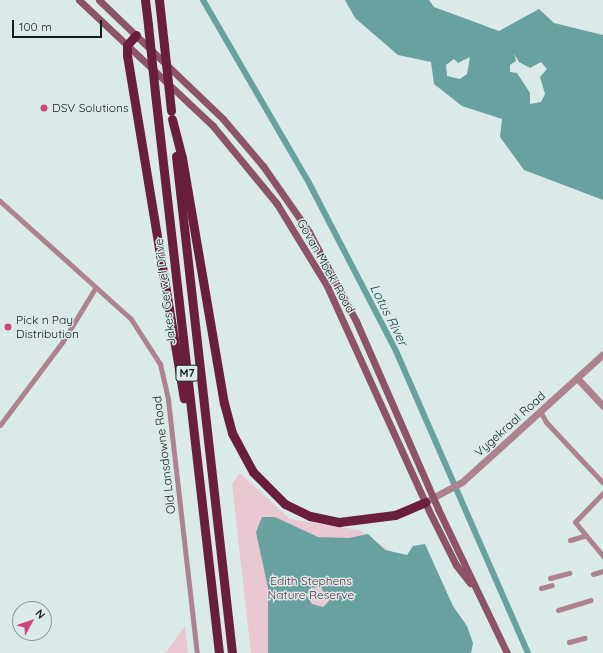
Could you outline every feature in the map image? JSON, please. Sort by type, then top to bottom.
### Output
[{"type":"highway","name":"Jakes Gerwel Drive","points":[[145,0],[219,653]]},
{"type":"highway","name":"M7","points":[[159,0],[232,653]]},
{"type":"highway","points":[[136,35],[127,45],[157,250],[198,474]]},
{"type":"highway","points":[[172,115],[182,158],[224,403],[232,433],[249,466],[285,504],[324,519],[370,520],[429,500]]},
{"type":"main road","name":"Govan Mbeki Road","points":[[79,0],[213,126],[291,224],[327,286],[429,500]]},
{"type":"main road","name":"Govan Mbeki Road","points":[[99,0],[223,119],[300,218],[356,321],[456,565],[479,594],[507,653]]},
{"type":"street","name":"Old Lansdowne Road","points":[[0,201],[94,290],[138,328],[163,373],[197,653]]},
{"type":"street","points":[[0,425],[63,341],[94,290]]},
{"type":"street","name":"Vygekraal Road","points":[[429,500],[453,488],[603,354]]},
{"type":"street","points":[[577,378],[603,406]]},
{"type":"street","points":[[540,411],[546,422],[603,484]]},
{"type":"street","points":[[603,493],[575,522],[584,536],[603,556]]},
{"type":"street","points":[[570,540],[584,536]]},
{"type":"street","points":[[594,574],[603,571]]},
{"type":"street","points":[[550,578],[569,573]]},
{"type":"street","points":[[541,588],[552,585]]},
{"type":"street","points":[[558,610],[591,600]]},
{"type":"street","points":[[569,642],[584,638]]},
{"type":"green space","name":"Edith Stephens Nature Reserve","points":[[240,473],[290,519],[359,530],[416,568],[459,653],[251,653],[232,484]]},
{"type":"green space","points":[[185,626],[188,653],[165,653]]},
{"type":"water","points":[[345,0],[429,0],[434,7],[499,31],[539,9],[554,23],[603,35],[603,200],[524,170],[500,137],[502,119],[462,106],[434,84],[431,62],[398,55],[355,18]],"holes":[[[514,54],[519,62],[530,68],[541,62],[547,69],[540,77],[545,94],[541,102],[530,104],[530,93],[517,73],[510,72],[510,65],[516,61]],[[470,57],[467,74],[460,79],[447,76],[446,65],[454,59],[458,63]]]},
{"type":"water","name":"Edith Stephens Nature Reserve","points":[[262,517],[275,517],[318,537],[349,538],[368,534],[385,550],[407,555],[413,546],[425,544],[453,606],[467,626],[473,643],[471,653],[268,653],[268,588],[256,532]],"holes":[[[320,586],[329,601],[323,607],[312,604],[307,596],[309,589]]]},
{"type":"waterway","name":"Lotus River","points":[[203,0],[309,183],[396,351],[528,653]]},
{"type":"place","name":"DSV Solutions","points":[[44,108]]},
{"type":"place","name":"Pick n Pay Distribution","points":[[8,327]]}]
